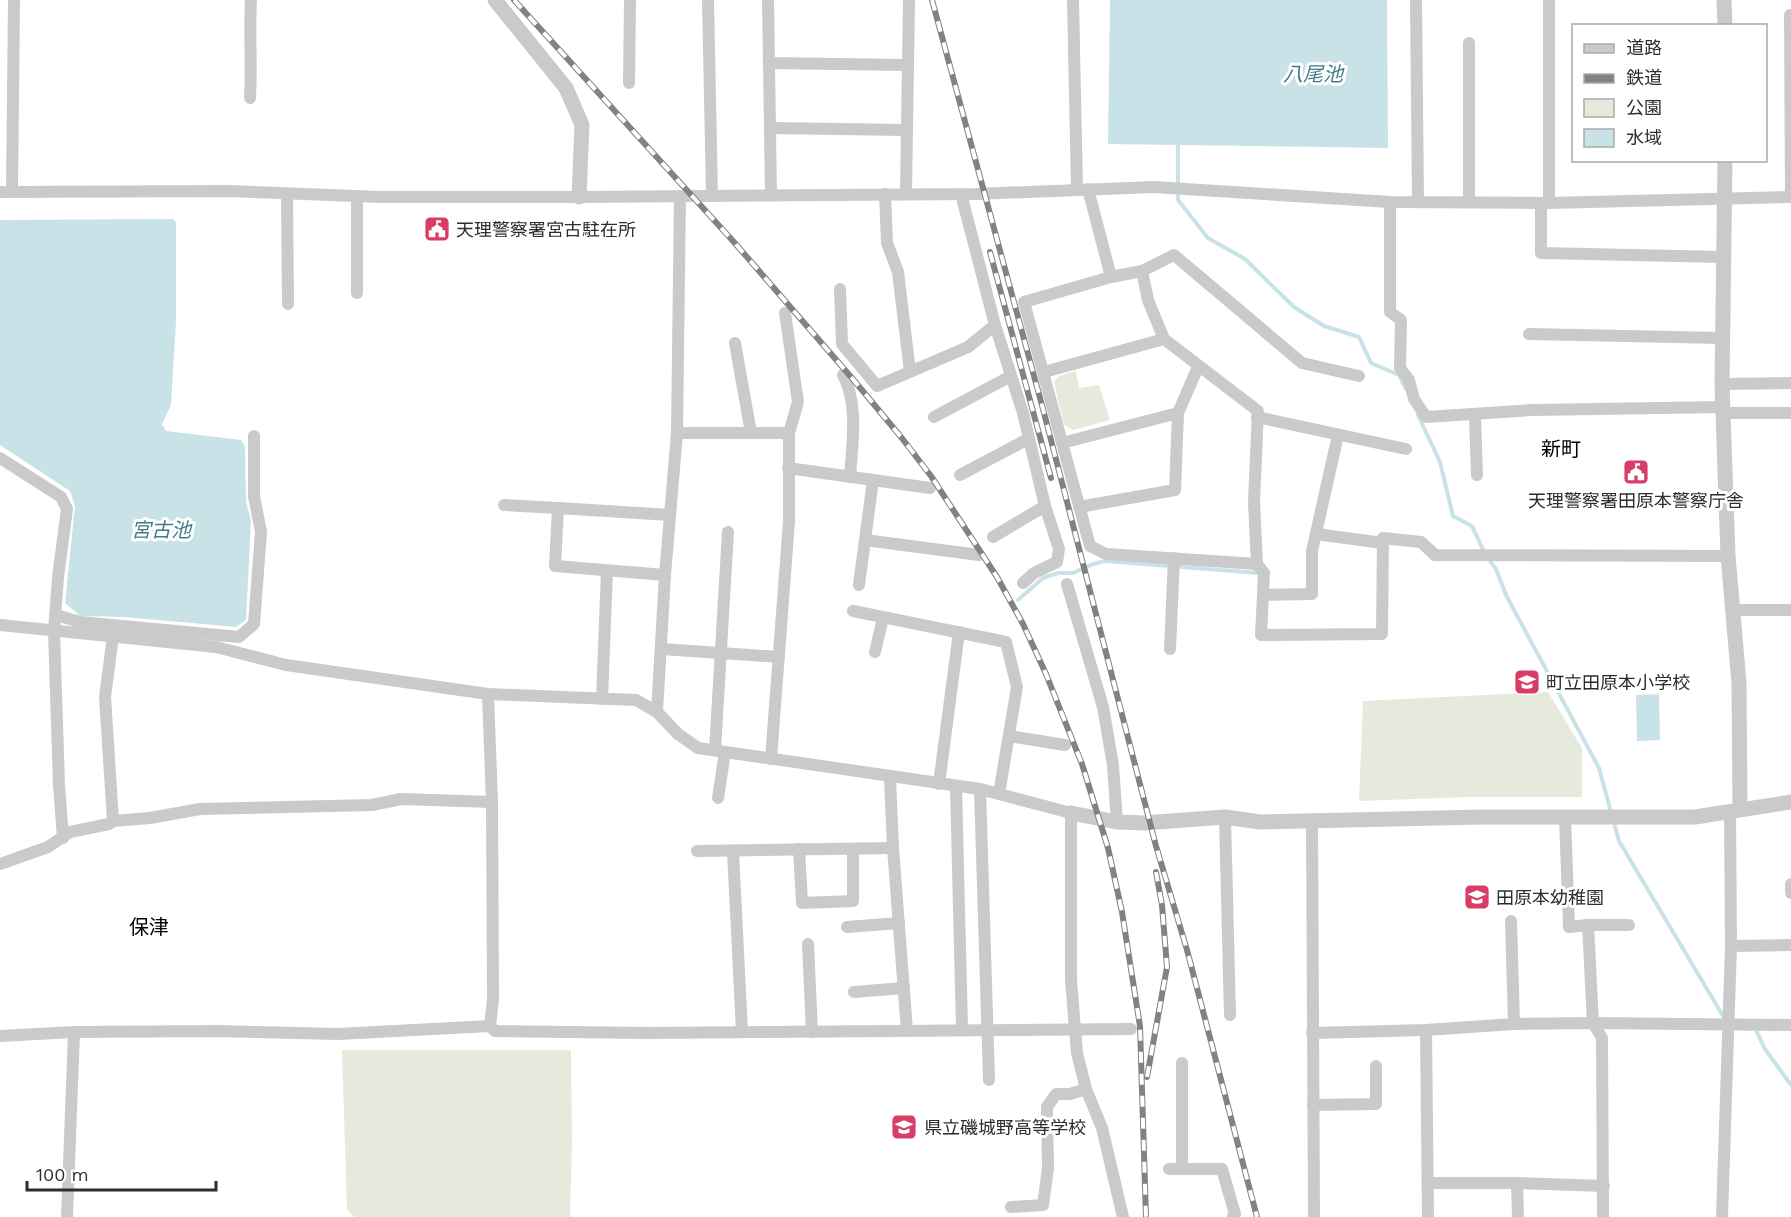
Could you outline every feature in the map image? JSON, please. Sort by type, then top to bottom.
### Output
[{"type":"street","points":[[14,0],[6,192],[229,191],[357,196],[961,194],[1154,187],[1390,202],[1545,203],[1791,197],[1790,15]]},
{"type":"street","points":[[250,98],[251,0]]},
{"type":"street","points":[[495,0],[566,88],[582,125],[579,197]]},
{"type":"street","points":[[629,83],[630,0]]},
{"type":"street","points":[[708,0],[712,196]]},
{"type":"street","points":[[768,0],[771,195]]},
{"type":"street","points":[[906,194],[909,0]]},
{"type":"street","points":[[1074,0],[1082,189],[1111,277]]},
{"type":"street","points":[[1416,0],[1418,202]]},
{"type":"street","points":[[1550,0],[1545,203],[1541,253],[1723,257]]},
{"type":"street","points":[[1724,0],[1725,24]]},
{"type":"street","points":[[1469,202],[1470,43]]},
{"type":"street","points":[[769,63],[907,64]]},
{"type":"street","points":[[770,128],[906,130]]},
{"type":"street","points":[[1722,1217],[1739,683],[1728,556],[1722,384],[1725,162]]},
{"type":"street","points":[[287,194],[288,304]]},
{"type":"street","points":[[885,194],[887,243],[898,272],[910,372]]},
{"type":"street","points":[[961,194],[995,325],[1023,413],[1045,506],[1059,549],[1057,562],[1034,573],[1023,583]]},
{"type":"street","points":[[357,196],[357,292]]},
{"type":"street","points":[[657,712],[665,575],[677,433],[680,196]]},
{"type":"street","points":[[1390,202],[1390,312],[1401,320],[1401,368],[1409,380],[1414,399],[1426,417],[1532,410],[1791,412]]},
{"type":"street","points":[[1257,564],[1174,564],[1106,554],[1090,546],[1024,302],[1111,277],[1142,271],[1173,255],[1302,363],[1359,376]]},
{"type":"street","points":[[1142,271],[1148,300],[1164,339],[1258,411],[1254,502],[1257,564],[1264,573],[1261,635],[1382,634],[1383,538],[1421,542],[1435,555],[1728,556]]},
{"type":"street","points":[[840,289],[842,344],[877,386],[968,347],[995,325]]},
{"type":"street","points":[[771,759],[789,521],[789,433],[798,402],[785,313]]},
{"type":"street","points":[[1529,334],[1722,338]]},
{"type":"street","points":[[1044,372],[1164,339]]},
{"type":"street","points":[[735,343],[751,433]]},
{"type":"street","points":[[1079,507],[1174,490],[1178,413],[1198,367]]},
{"type":"street","points":[[843,375],[850,389],[853,433],[850,477]]},
{"type":"street","points":[[934,417],[1011,376]]},
{"type":"street","points":[[1722,384],[1791,383]]},
{"type":"street","points":[[1062,443],[1178,413]]},
{"type":"street","points":[[1475,414],[1477,475]]},
{"type":"street","points":[[1257,417],[1406,449]]},
{"type":"street","points":[[677,433],[789,433]]},
{"type":"street","points":[[1263,595],[1312,594],[1312,550],[1338,435]]},
{"type":"street","points":[[56,615],[80,622],[239,637],[254,624],[261,532],[254,496],[254,436]]},
{"type":"street","points":[[960,475],[1028,439]]},
{"type":"street","points":[[0,458],[61,497],[67,509],[58,576],[54,631],[63,838]]},
{"type":"street","points":[[788,468],[930,488]]},
{"type":"street","points":[[859,585],[873,480]]},
{"type":"street","points":[[504,505],[670,515]]},
{"type":"street","points":[[993,537],[1045,506]]},
{"type":"street","points":[[558,508],[555,566],[665,575]]},
{"type":"street","points":[[718,798],[721,653],[728,532]]},
{"type":"street","points":[[1316,534],[1383,543]]},
{"type":"street","points":[[865,540],[979,555]]},
{"type":"street","points":[[1170,649],[1174,564]]},
{"type":"street","points":[[602,699],[607,571]]},
{"type":"street","points":[[1067,584],[1103,707],[1113,765],[1117,822]]},
{"type":"street","points":[[1733,610],[1791,610]]},
{"type":"street","points":[[853,611],[1006,642],[1017,687],[999,794]]},
{"type":"street","points":[[875,652],[883,618]]},
{"type":"street","points":[[0,625],[216,646],[286,665],[488,694],[636,700],[657,712],[678,734],[698,748],[980,789],[1071,813],[1117,822],[1144,823],[1225,817],[1260,822],[1695,817],[1791,802]]},
{"type":"street","points":[[939,784],[958,632]]},
{"type":"street","points":[[113,636],[105,697],[113,821]]},
{"type":"street","points":[[662,649],[779,657]]},
{"type":"street","points":[[488,694],[492,802],[493,999],[490,1026]]},
{"type":"street","points":[[1009,736],[1065,745]]},
{"type":"street","points":[[890,777],[907,1031]]},
{"type":"street","points":[[956,786],[962,1030]]},
{"type":"street","points":[[980,789],[989,1080]]},
{"type":"street","points":[[0,864],[48,847],[70,832],[109,824],[113,821],[150,818],[200,809],[372,805],[401,799],[492,802]]},
{"type":"street","points":[[1071,813],[1071,980],[1077,1053],[1086,1089],[1102,1128],[1123,1217]]},
{"type":"street","points":[[1225,817],[1230,1015]]},
{"type":"street","points":[[1565,817],[1569,927],[1629,925]]},
{"type":"street","points":[[1312,821],[1314,1217]]},
{"type":"street","points":[[697,851],[893,848]]},
{"type":"street","points":[[799,849],[802,903],[853,901],[853,849]]},
{"type":"street","points":[[734,851],[742,1032]]},
{"type":"street","points":[[1791,884],[1791,893]]},
{"type":"street","points":[[1511,921],[1514,1024]]},
{"type":"street","points":[[847,927],[899,923]]},
{"type":"street","points":[[1588,925],[1593,1023],[1602,1038],[1603,1217]]},
{"type":"street","points":[[808,944],[812,1032]]},
{"type":"street","points":[[1731,946],[1791,945]]},
{"type":"street","points":[[854,992],[904,988]]},
{"type":"street","points":[[1312,1033],[1426,1030],[1514,1024],[1728,1020],[1791,1025]]},
{"type":"street","points":[[0,1036],[74,1032],[218,1031],[338,1034],[490,1026],[495,1031],[812,1032],[1131,1029]]},
{"type":"street","points":[[1426,1030],[1428,1217]]},
{"type":"street","points":[[67,1217],[74,1032]]},
{"type":"street","points":[[1182,1063],[1175,1169],[1222,1169],[1235,1214],[1233,1217]]},
{"type":"street","points":[[1313,1105],[1376,1104],[1376,1066]]},
{"type":"street","points":[[1011,1207],[1043,1205],[1048,1168],[1047,1107],[1056,1094],[1070,1094],[1086,1089]]},
{"type":"street","points":[[1428,1183],[1604,1186]]},
{"type":"street","points":[[1517,1184],[1518,1217]]},
{"type":"green space","points":[[1076,371],[1079,388],[1099,385],[1110,420],[1073,430],[1064,425],[1054,382],[1059,376]]},
{"type":"green space","points":[[1548,692],[1582,748],[1582,797],[1469,797],[1359,801],[1363,701]]},
{"type":"green space","points":[[342,1050],[571,1050],[570,1217],[354,1217],[347,1209]]},
{"type":"water","name":"八尾池","points":[[1110,0],[1387,0],[1388,148],[1108,144]]},
{"type":"water","name":"宮古池","points":[[173,219],[176,223],[176,321],[171,405],[162,424],[166,431],[241,440],[245,446],[246,502],[251,520],[246,620],[236,627],[124,617],[80,616],[65,603],[75,506],[70,491],[0,445],[0,220]]},
{"type":"water","points":[[1659,694],[1660,740],[1637,741],[1636,695]]},
{"type":"waterway","points":[[1178,140],[1178,200],[1208,238],[1245,259],[1294,307],[1324,326],[1359,337],[1371,363],[1399,375],[1406,389]]},
{"type":"waterway","points":[[1418,415],[1440,462],[1453,516],[1472,526],[1484,552]]},
{"type":"waterway","points":[[1488,558],[1496,569],[1506,595],[1599,768],[1611,812]]},
{"type":"waterway","points":[[1018,600],[1043,578],[1058,573],[1073,573],[1105,561],[1258,573]]},
{"type":"waterway","points":[[1613,819],[1619,841],[1723,1016],[1727,1017]]},
{"type":"waterway","points":[[1755,1028],[1765,1049],[1791,1085]]},
{"type":"railway","points":[[514,0],[733,241],[901,437],[931,476],[997,577],[1023,624],[1082,764],[1108,848],[1122,912],[1140,1026],[1146,1217]]},
{"type":"railway","points":[[932,0],[1043,409],[1156,846],[1187,950],[1257,1217]]},
{"type":"railway","points":[[990,252],[1051,478]]},
{"type":"railway","points":[[1147,1077],[1167,967],[1162,905],[1156,872]]},
{"type":"place","name":"天理警察署宮古駐在所","points":[[437,229]]},
{"type":"place","name":"天理警察署田原本警察庁舎","points":[[1636,472]]},
{"type":"place","name":"町立田原本小学校","points":[[1527,682]]},
{"type":"place","name":"田原本幼稚園","points":[[1477,897]]},
{"type":"place","name":"県立磯城野高等学校","points":[[904,1127]]},
{"type":"district","name":"新町","points":[[1561,449]]},
{"type":"district","name":"保津","points":[[149,927]]}]
